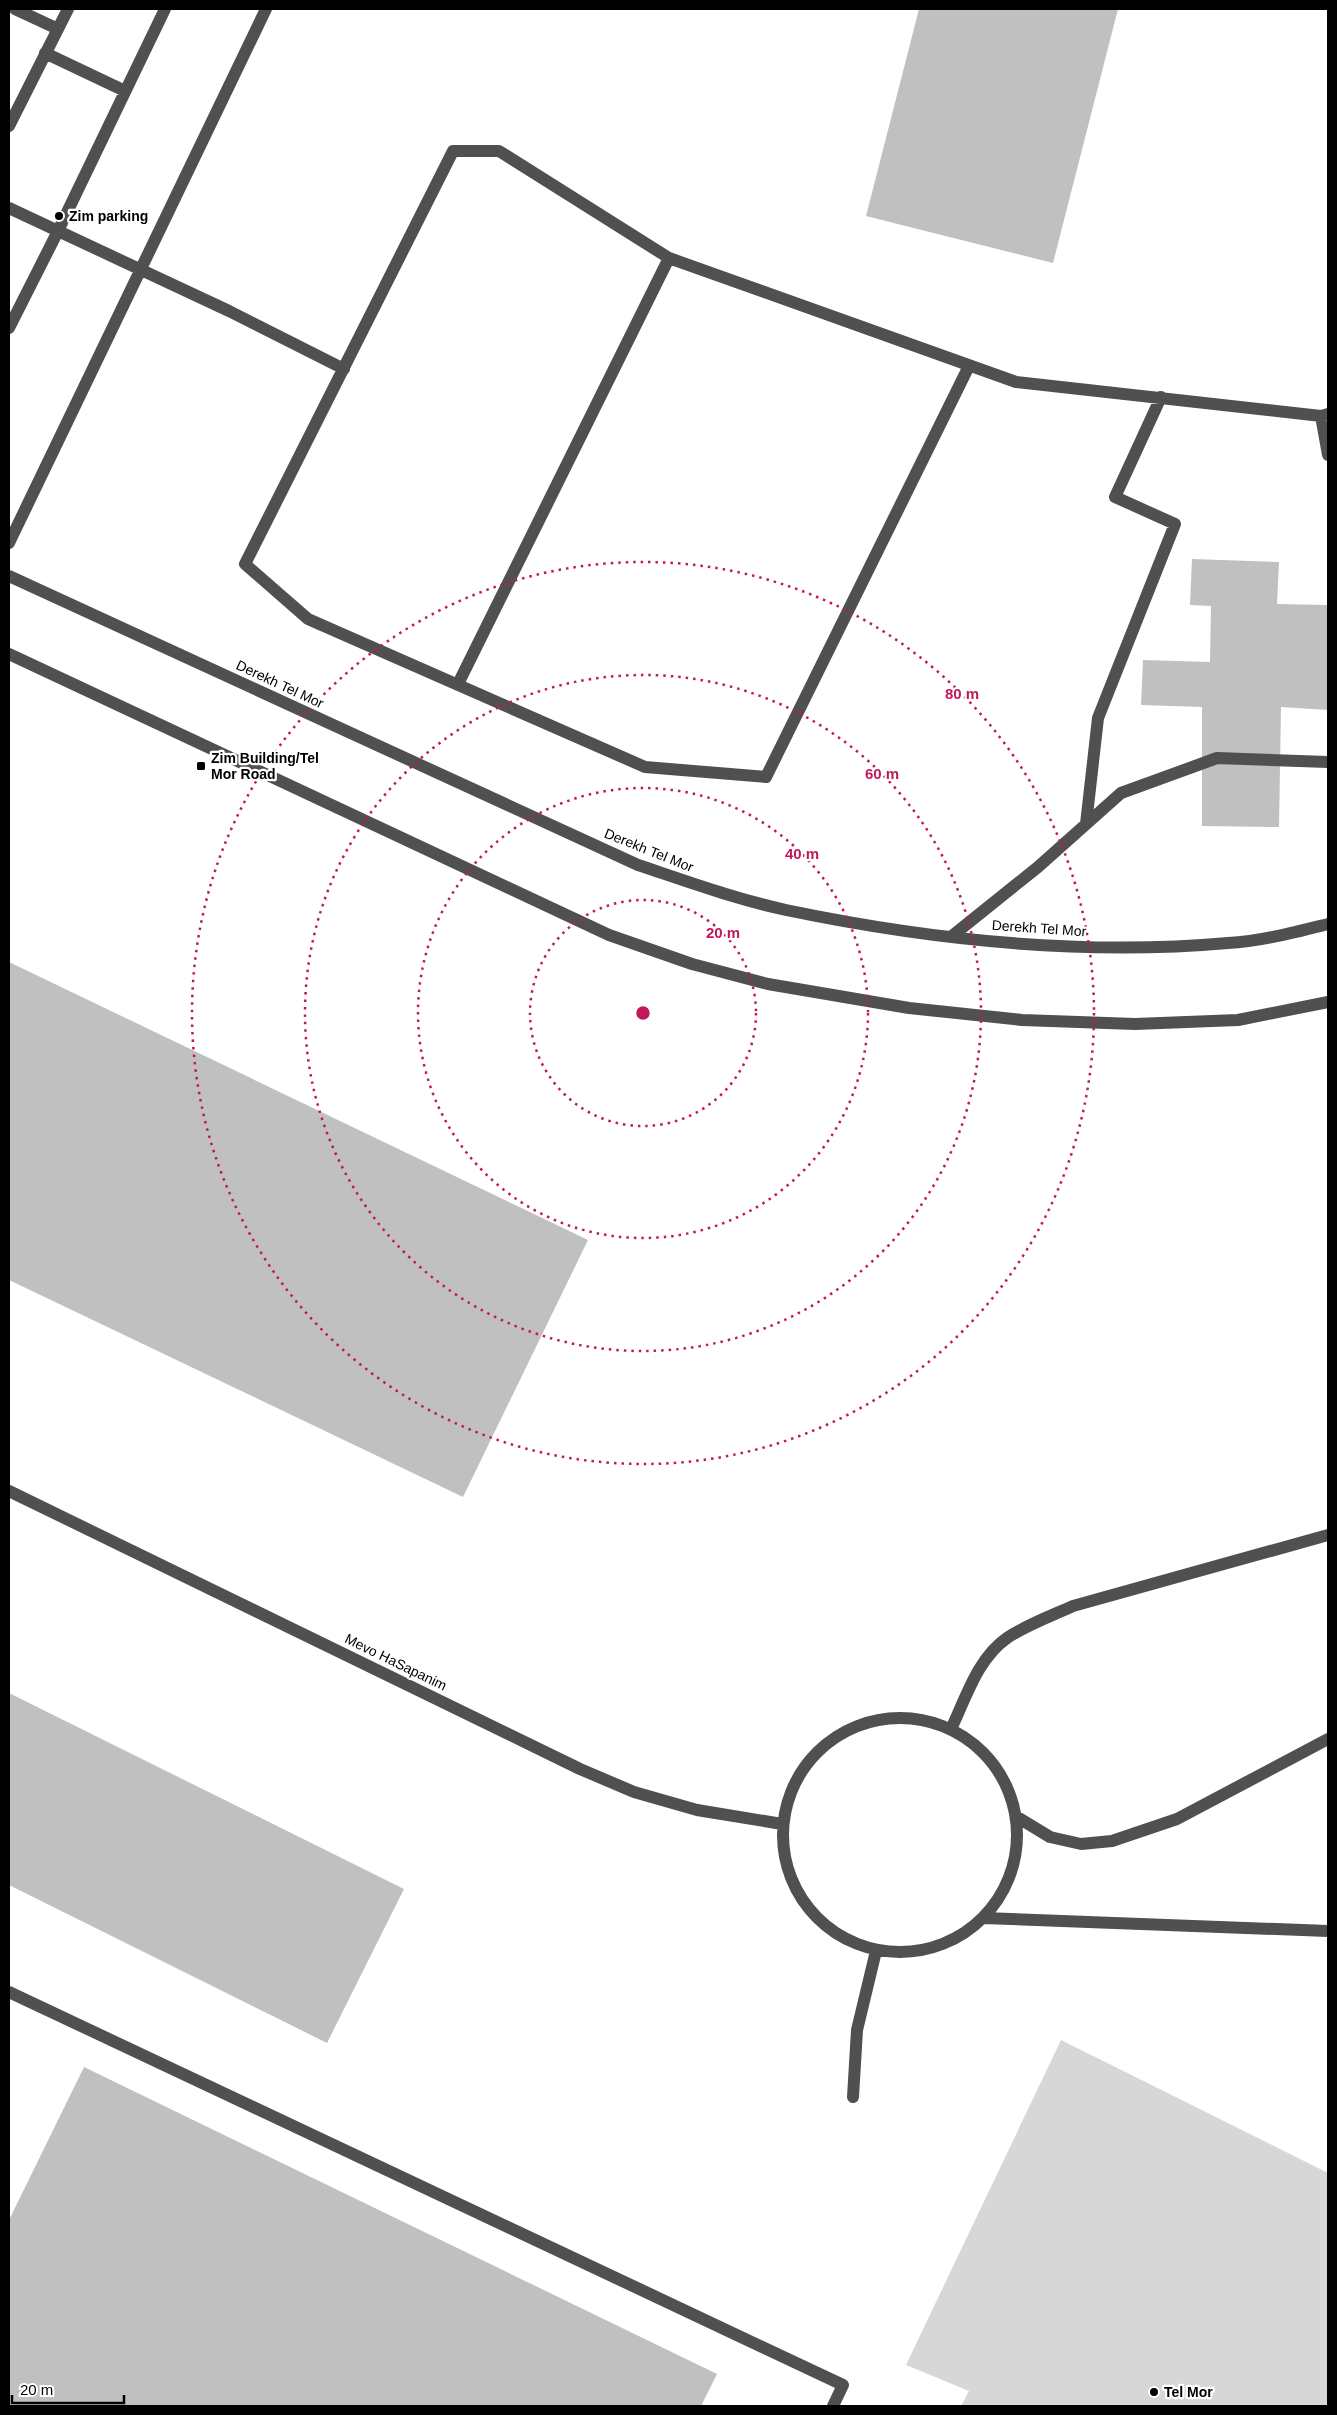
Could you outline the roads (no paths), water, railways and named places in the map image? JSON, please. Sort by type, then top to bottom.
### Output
[{"type":"street","points":[[15,9],[58,29]]},
{"type":"street","points":[[9,126],[68,9]]},
{"type":"street","points":[[9,328],[165,9]]},
{"type":"street","points":[[9,543],[266,9]]},
{"type":"street","points":[[45,53],[125,91]]},
{"type":"street","points":[[969,366],[766,777],[645,767],[308,618],[245,564],[453,151],[499,151],[669,258],[1016,382],[1325,415],[1328,456]]},
{"type":"street","points":[[9,208],[229,311],[344,369]]},
{"type":"street","points":[[458,684],[669,258]]},
{"type":"street","points":[[1086,824],[1098,718],[1175,524],[1115,497],[1160,397]]},
{"type":"street","name":"Derekh Tel Mor","points":[[9,576],[638,865],[714,891],[784,910],[920,933],[1028,943],[1136,948],[1230,943],[1328,924]]},
{"type":"street","points":[[9,654],[609,935],[692,964],[758,982],[909,1008],[1022,1020],[1136,1024],[1238,1020],[1328,1002]]},
{"type":"street","points":[[952,936],[1038,866],[1121,793],[1217,758],[1328,762]]},
{"type":"street","name":"Mevo HaSapanim","points":[[9,1491],[634,1792],[697,1810],[782,1824]]},
{"type":"street","points":[[952,1729],[979,1668],[1006,1639],[1040,1620],[1072,1606],[1328,1535]]},
{"type":"street","points":[[906,1719],[915,1719],[952,1729],[982,1751],[1005,1782],[1016,1817],[1016,1854],[1005,1888],[984,1918],[960,1936],[934,1948],[905,1953],[876,1951],[843,1939],[816,1918],[795,1890],[786,1866],[782,1824],[792,1787],[812,1755],[842,1732],[877,1720],[906,1719]]},
{"type":"street","points":[[1016,1817],[1050,1837],[1081,1844],[1112,1841],[1176,1819],[1328,1739]]},
{"type":"street","points":[[984,1918],[1328,1931]]},
{"type":"street","points":[[853,2097],[856,2030],[876,1951]]},
{"type":"street","points":[[9,1992],[843,2385],[833,2406]]},
{"type":"place","name":"Zim parking","points":[[59,216]]},
{"type":"place","name":"Zim Building/Tel Mor Road","points":[[201,766]]},
{"type":"place","name":"Tel Mor","points":[[1154,2392]]}]
